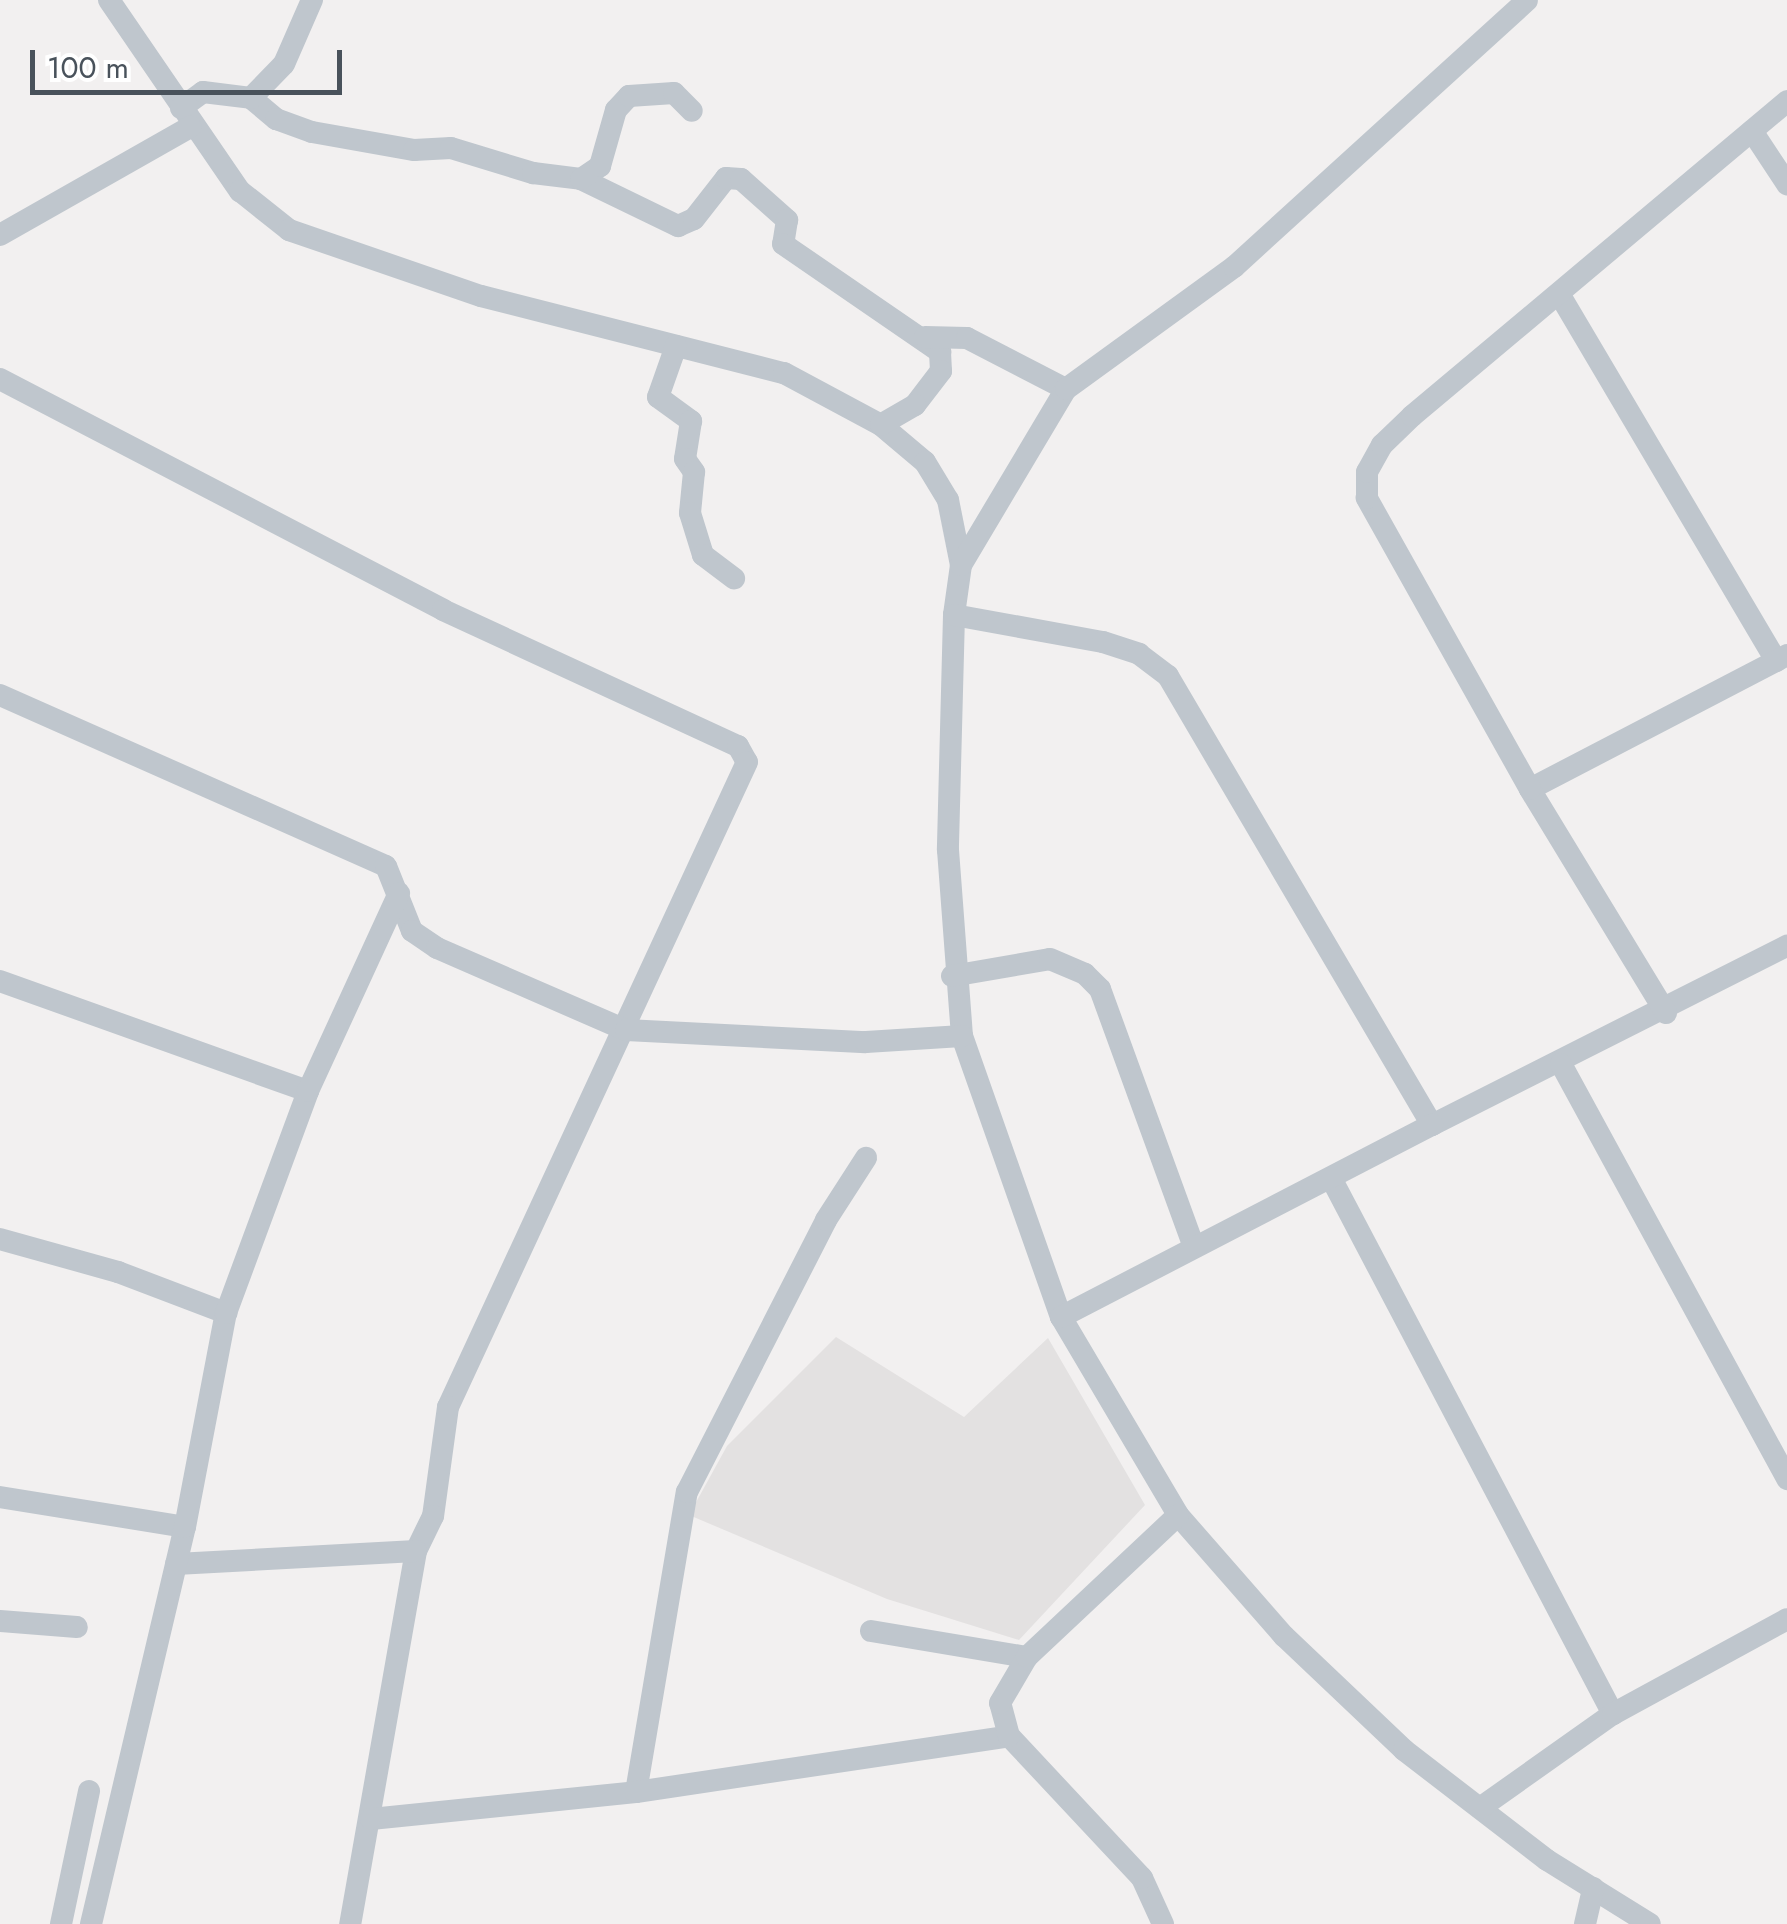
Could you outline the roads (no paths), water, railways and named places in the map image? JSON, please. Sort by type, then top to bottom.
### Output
[{"type":"street","points":[[108,0],[240,191],[289,230],[481,296],[784,373],[881,424],[925,462],[948,500],[962,566]]},
{"type":"street","points":[[251,98],[284,64],[312,0]]},
{"type":"street","points":[[1527,0],[1234,267],[1066,389],[962,566],[954,615],[952,976],[962,1036],[1061,1317],[1178,1515],[1284,1636],[1404,1750],[1593,1888],[1650,1924]]},
{"type":"street","points":[[0,235],[186,117],[204,92],[251,98],[276,120],[312,132],[414,150],[451,148],[532,172],[580,179],[678,226],[694,220],[726,178],[741,179],[787,220],[783,244],[925,337],[940,352],[941,372],[914,405],[881,424]]},
{"type":"street","points":[[580,179],[600,166],[616,110],[629,96],[674,92],[692,110]]},
{"type":"street","points":[[1666,1013],[1530,789],[1368,498],[1368,472],[1382,445],[1412,416],[1561,297],[1787,101]]},
{"type":"street","points":[[1752,131],[1787,184]]},
{"type":"street","points":[[1530,789],[1781,658],[1561,297]]},
{"type":"street","points":[[925,337],[967,338],[1066,389]]},
{"type":"street","points":[[676,346],[658,397],[691,421],[684,458],[694,472],[690,514],[703,556],[734,578]]},
{"type":"street","points":[[0,379],[443,610],[738,746],[747,762],[742,782],[448,1408],[433,1516],[416,1551],[350,1924]]},
{"type":"street","points":[[954,615],[1103,642],[1139,654],[1168,676],[1432,1125]]},
{"type":"street","points":[[0,695],[386,866],[412,931],[437,948],[626,1030],[866,1042],[962,1036]]},
{"type":"street","points":[[91,1924],[185,1527],[226,1313],[308,1092],[399,893]]},
{"type":"street","points":[[1061,1317],[1193,1245],[1666,1013],[1787,946]]},
{"type":"street","points":[[952,976],[1050,960],[1085,974],[1100,989],[1193,1245]]},
{"type":"street","points":[[0,981],[308,1092]]},
{"type":"street","points":[[1561,1064],[1787,1479]]},
{"type":"street","points":[[636,1792],[687,1492],[826,1220],[866,1158]]},
{"type":"street","points":[[1330,1178],[1613,1714]]},
{"type":"street","points":[[0,1239],[118,1272],[226,1313]]},
{"type":"street","points":[[0,1498],[185,1527]]},
{"type":"street","points":[[1163,1924],[1142,1878],[1009,1736],[1000,1703],[1026,1657],[1178,1515]]},
{"type":"street","points":[[176,1564],[416,1551]]},
{"type":"street","points":[[1480,1808],[1613,1714],[1787,1620]]},
{"type":"street","points":[[0,1622],[77,1627]]},
{"type":"street","points":[[872,1632],[1026,1657]]},
{"type":"street","points":[[370,1819],[636,1792],[1009,1736]]},
{"type":"street","points":[[61,1924],[89,1791]]},
{"type":"street","points":[[1585,1924],[1593,1888]]}]
